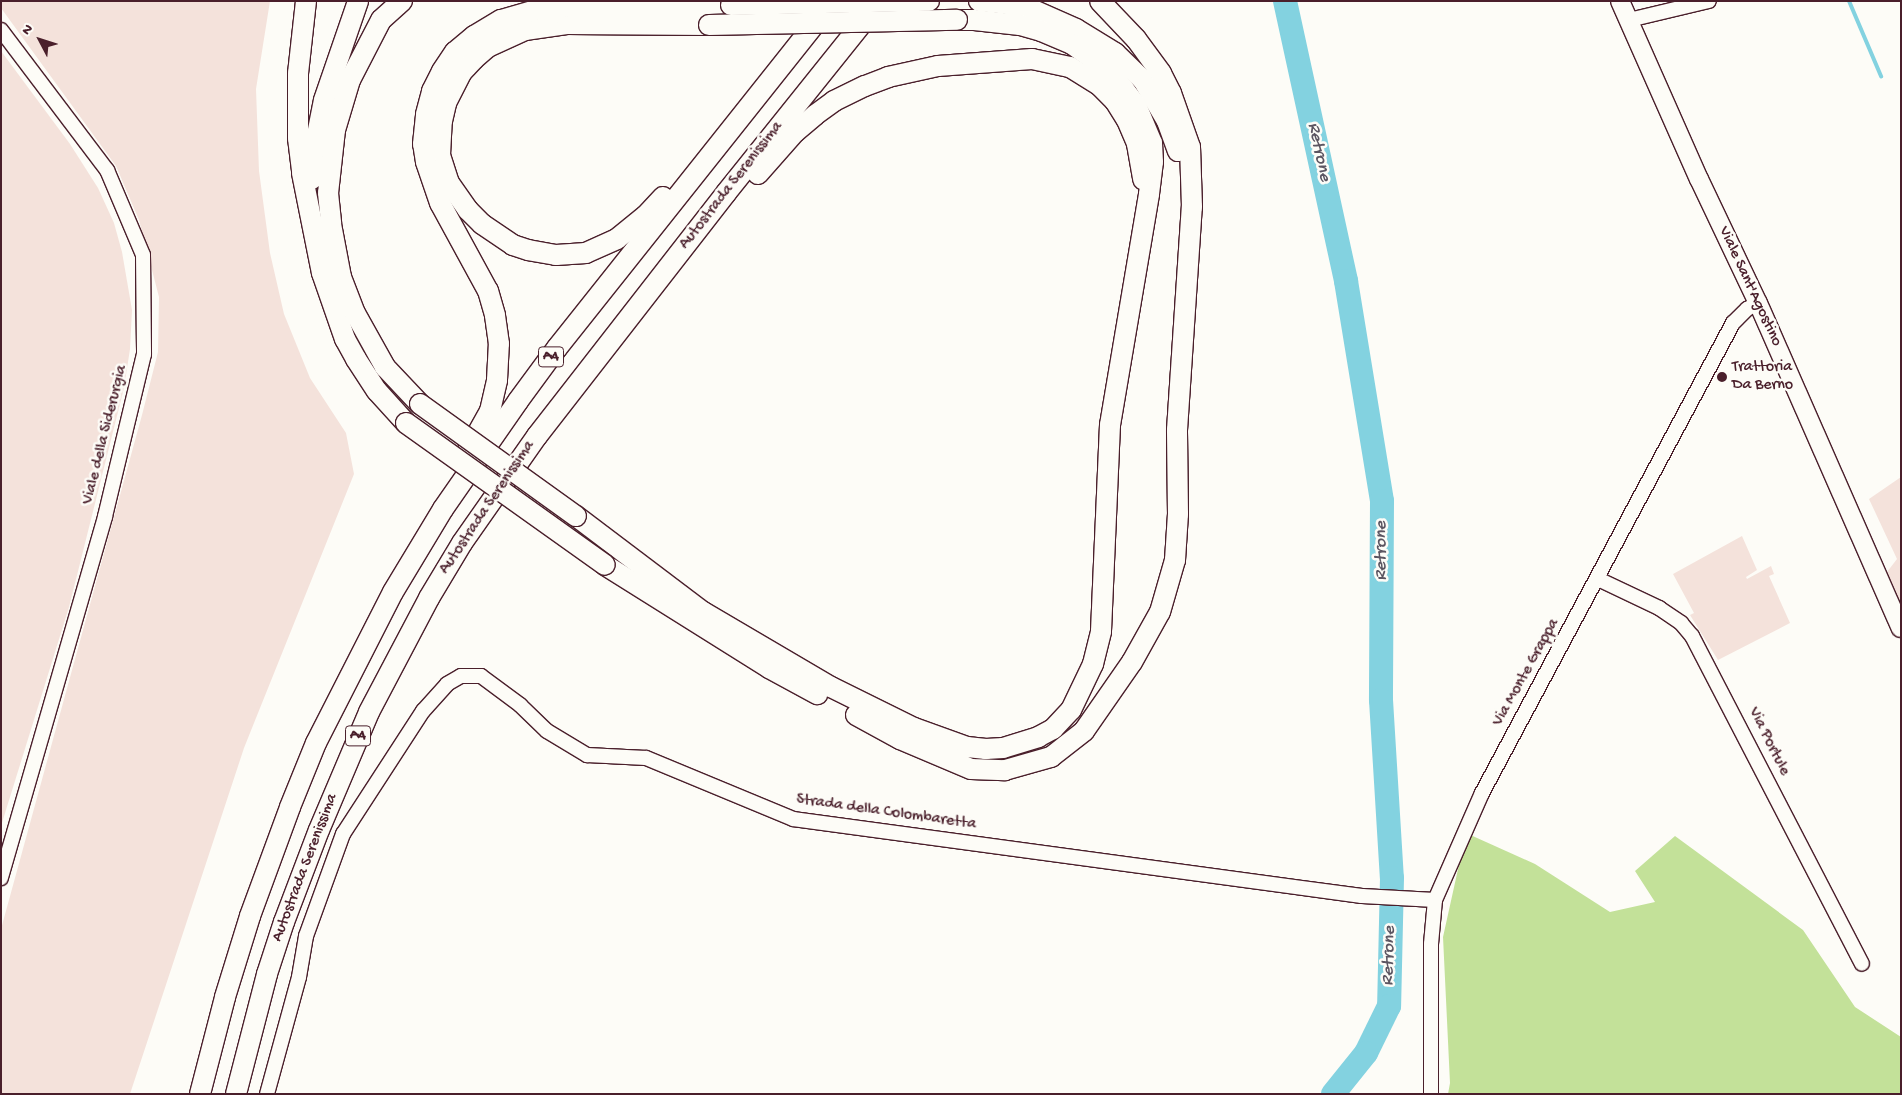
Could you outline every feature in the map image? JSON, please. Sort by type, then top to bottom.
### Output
[{"type":"highway","points":[[306,1],[298,73],[298,138],[314,239],[328,294],[345,339],[377,391],[406,423],[605,565],[769,668],[918,746],[971,769],[1005,770],[1050,757],[1084,731],[1132,662],[1160,612],[1175,560],[1178,514],[1177,430],[1192,206],[1190,147],[1171,93],[1151,58],[1121,22],[1100,1]]},
{"type":"highway","points":[[314,239],[312,160],[318,123],[358,1]]},
{"type":"highway","points":[[402,1],[381,20],[350,80],[335,130],[328,193],[331,224],[341,277],[355,313],[385,367],[420,404],[576,516],[703,612],[830,687],[914,728],[967,747],[1002,748],[1038,737],[1062,720],[1079,699],[1093,664],[1101,631],[1110,425],[1153,162],[1152,143],[1136,105],[1123,88],[1092,57],[1072,44],[1041,31],[999,22],[957,20],[709,25],[601,23],[544,26],[505,38],[488,47],[461,73],[446,103],[442,121],[440,155],[449,183],[457,196],[482,224],[497,235],[528,250],[550,255],[571,255],[603,247],[632,228],[666,193],[786,41],[821,1]]},
{"type":"highway","name":"Autostrada Serenissima","points":[[200,1094],[225,997],[250,916],[316,743],[393,592],[443,509],[557,348],[832,1]]},
{"type":"highway","name":"Autostrada Serenissima","points":[[236,1094],[256,1014],[284,922],[322,822],[370,712],[429,598],[462,543],[554,414],[726,193],[880,1]]},
{"type":"highway","points":[[316,743],[328,700],[370,612],[407,546],[484,424],[490,411],[497,380],[499,344],[491,302],[477,269],[440,203],[426,162],[423,144],[424,124],[438,79],[455,52],[474,36],[501,20],[518,13],[566,7],[929,1]]},
{"type":"highway","points":[[979,1],[1007,4],[1055,19],[1096,40],[1131,66],[1143,80],[1167,121],[1185,174],[1192,206]]},
{"type":"highway","points":[[554,414],[655,303],[736,201],[795,132],[834,101],[888,77],[938,66],[1032,59],[1070,67],[1087,77],[1100,86],[1115,101],[1127,120],[1136,144],[1144,188],[1141,241]]},
{"type":"main road","name":"Viale Sant'Agostino","points":[[1620,1],[1699,179],[1758,303],[1901,628]]},
{"type":"street","points":[[1628,20],[1708,1]]},
{"type":"street","name":"Viale della Siderurgia","points":[[1,30],[107,170],[143,255],[144,354],[104,517],[1,878]]},
{"type":"street","name":"Via Monte Grappa","points":[[1431,1094],[1431,944],[1435,900],[1482,793],[1598,579],[1733,323],[1747,309],[1758,303]]},
{"type":"street","name":"Via Portule","points":[[1598,579],[1659,608],[1681,624],[1692,636],[1862,964]]},
{"type":"street","name":"Strada della Colombaretta","points":[[268,1094],[299,977],[306,936],[343,834],[423,711],[447,684],[461,676],[481,676],[520,705],[547,731],[587,755],[646,758],[793,819],[1362,896],[1435,900]]},
{"type":"shaded area","points":[[1,1],[270,1],[256,89],[259,171],[270,253],[284,314],[310,378],[346,433],[354,474],[244,748],[130,1094],[1,1094],[1,929],[158,352],[159,297],[139,220],[116,166],[1,8]]},
{"type":"shaded area","points":[[1,51],[70,144],[98,188],[114,223],[122,252],[132,310],[130,349],[124,388],[69,607],[1,826]]},
{"type":"shaded area","points":[[1901,477],[1901,605],[1887,572],[1897,559],[1869,499]]},
{"type":"shaded area","points":[[1742,536],[1757,570],[1746,577],[1747,579],[1771,566],[1774,574],[1769,576],[1790,623],[1718,660],[1690,615],[1694,613],[1673,574]]},
{"type":"green space","points":[[1466,833],[1535,864],[1610,912],[1655,902],[1635,871],[1675,836],[1803,930],[1855,1007],[1901,1037],[1901,1094],[1448,1094],[1450,1083],[1443,937]]},
{"type":"waterway","name":"Retrone","points":[[1285,1],[1346,281],[1382,501],[1381,700],[1392,878],[1389,1006],[1366,1053],[1333,1094]]},
{"type":"waterway","points":[[1849,1],[1881,76]]},
{"type":"place","name":"Trattoria Da Berno","points":[[1722,377]]}]
